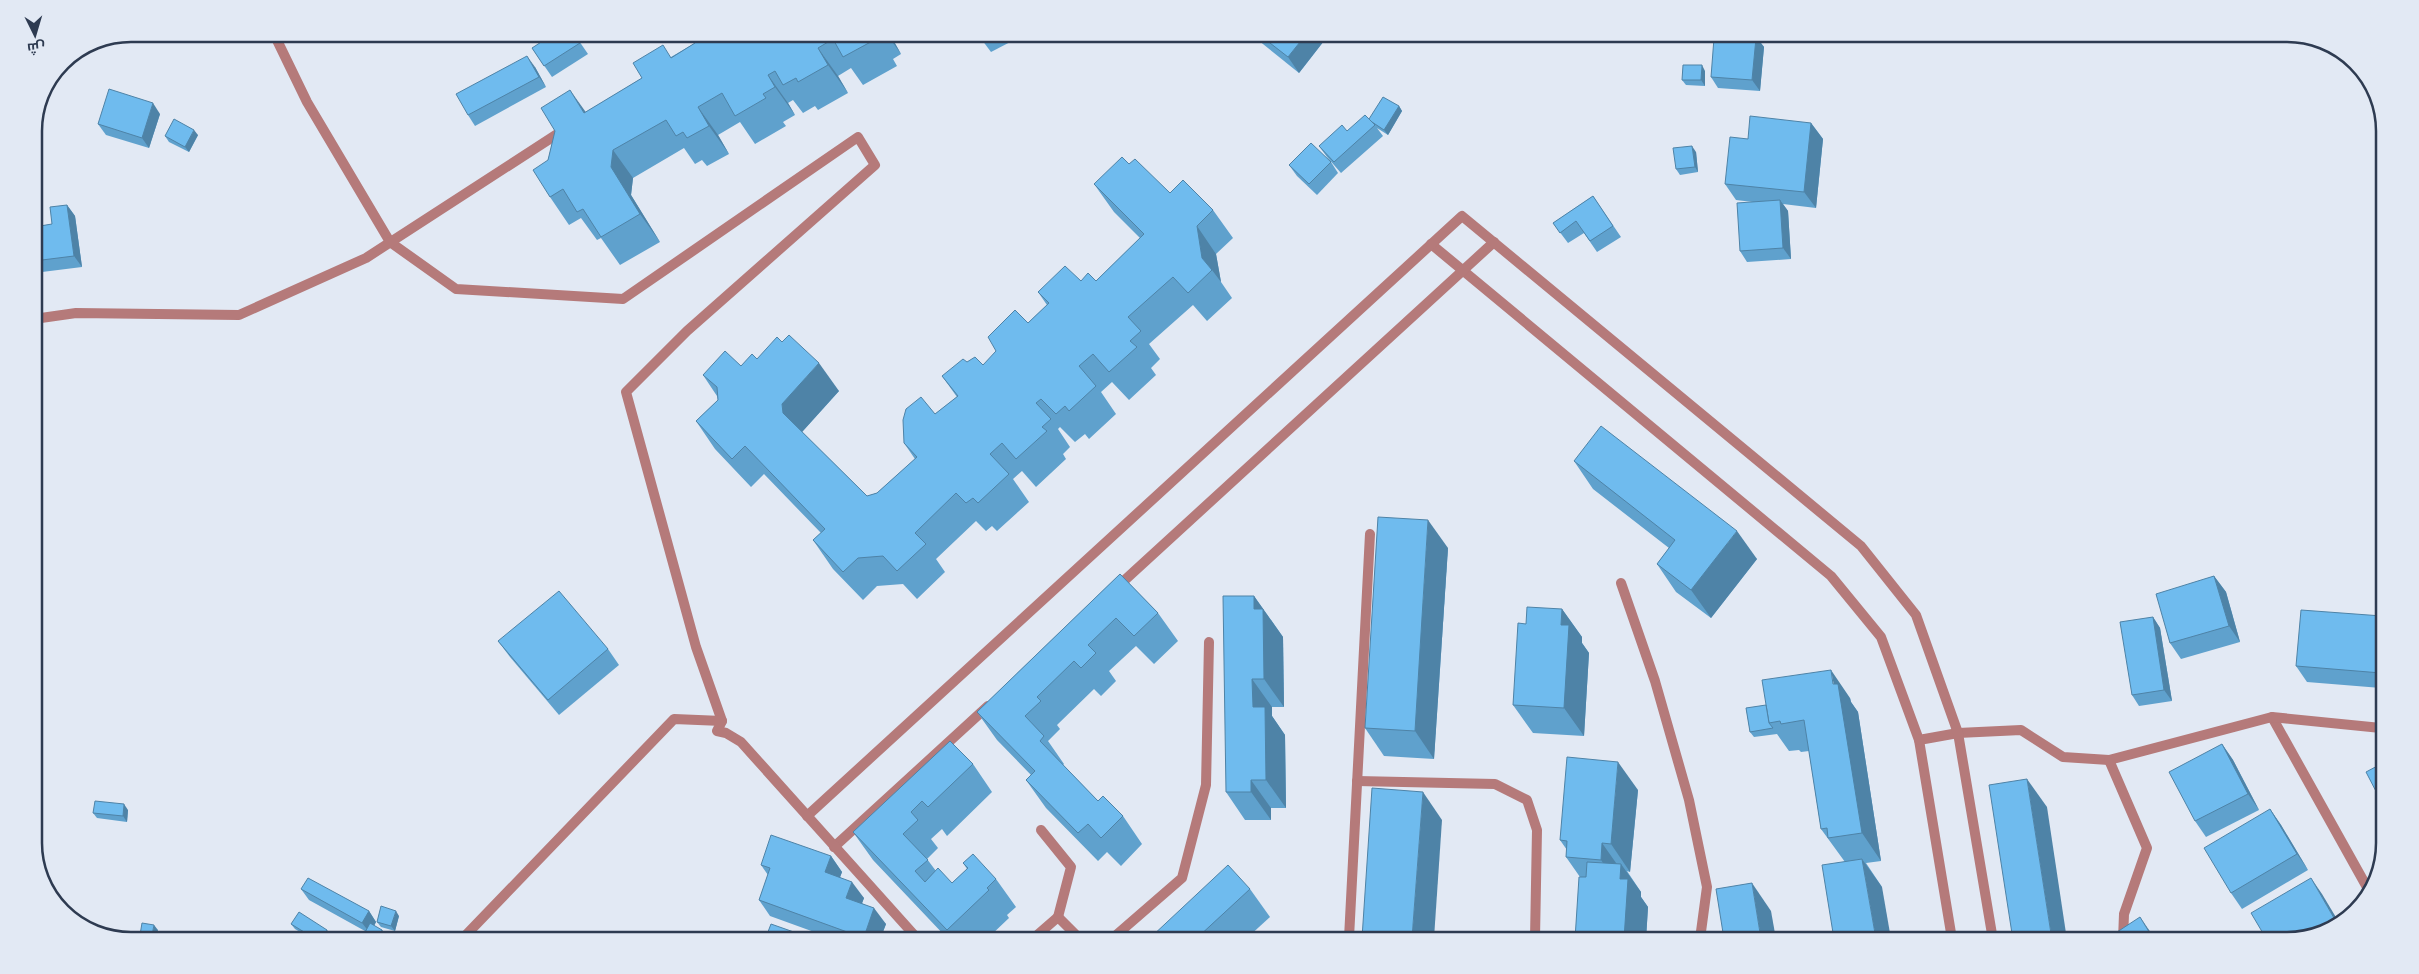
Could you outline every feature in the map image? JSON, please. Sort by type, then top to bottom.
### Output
[{"type":"street","points":[[278,42],[307,102],[390,242],[456,289],[623,299],[858,137],[875,165],[687,331],[626,392],[696,647],[712,699],[722,721]]},
{"type":"street","points":[[42,318],[76,313],[239,314],[358,262],[574,122]]},
{"type":"street","points":[[807,816],[1462,216],[1861,546],[1916,615],[1958,733],[1992,932]]},
{"type":"street","points":[[1105,599],[1494,242]]},
{"type":"street","points":[[1431,244],[1832,576],[1881,637],[1919,740],[1951,932]]},
{"type":"street","points":[[1349,932],[1370,534]]},
{"type":"street","points":[[1621,584],[1655,681],[1689,800],[1706,887],[1701,932]]},
{"type":"street","points":[[1120,932],[1182,878],[1206,785],[1209,642]]},
{"type":"street","points":[[834,847],[995,699]]},
{"type":"street","points":[[1919,740],[1958,733],[2021,730],[2063,757],[2109,760],[2272,718],[2376,728]]},
{"type":"street","points":[[2272,718],[2366,885]]},
{"type":"street","points":[[469,932],[674,719],[722,721]]},
{"type":"street","points":[[722,721],[717,731],[726,733],[741,742],[911,932]]},
{"type":"street","points":[[2109,760],[2147,848],[2124,914],[2123,932]]},
{"type":"street","points":[[1357,781],[1495,784],[1527,800],[1537,830],[1535,932]]},
{"type":"street","points":[[1040,830],[1071,867],[1058,917],[1041,932]]},
{"type":"street","points":[[1058,917],[1073,932]]},
{"type":"building","points":[[541,42],[580,43],[544,66],[532,48]]},
{"type":"building","points":[[828,42],[818,48],[828,65],[798,82],[796,78],[783,85],[775,71],[768,75],[775,87],[763,94],[766,98],[735,116],[722,93],[698,107],[709,126],[687,138],[683,132],[676,136],[666,120],[613,150],[611,167],[640,214],[601,237],[583,209],[577,212],[563,189],[550,197],[533,170],[548,160],[555,131],[541,108],[570,90],[584,113],[642,78],[633,63],[663,45],[671,58],[695,43]]},
{"type":"building","points":[[835,42],[871,42],[843,57]]},
{"type":"building","points":[[1269,42],[1300,42],[1288,57]]},
{"type":"building","points":[[1714,42],[1756,42],[1752,80],[1711,77]]},
{"type":"building","points":[[527,56],[539,77],[468,115],[456,94]]},
{"type":"building","points":[[1683,65],[1702,65],[1701,80],[1682,80]]},
{"type":"building","points":[[109,89],[153,103],[142,138],[98,124]]},
{"type":"building","points":[[1383,97],[1399,106],[1384,130],[1369,119]]},
{"type":"building","points":[[1365,115],[1375,125],[1334,162],[1319,146],[1342,125],[1347,131]]},
{"type":"building","points":[[1750,116],[1811,123],[1804,192],[1725,184],[1730,137],[1748,139]]},
{"type":"building","points":[[174,119],[194,130],[185,147],[165,136]]},
{"type":"building","points":[[1311,143],[1331,162],[1309,184],[1289,165]]},
{"type":"building","points":[[1692,146],[1695,167],[1676,169],[1673,148]]},
{"type":"building","points":[[1122,157],[1129,164],[1135,159],[1170,193],[1183,180],[1213,210],[1197,226],[1202,258],[1212,270],[1188,293],[1173,277],[1128,317],[1141,331],[1130,341],[1137,347],[1109,372],[1093,354],[1079,366],[1096,386],[1069,411],[1065,406],[1056,414],[1041,399],[1036,403],[1051,419],[1042,427],[1047,431],[1016,459],[1002,443],[990,454],[1009,474],[978,503],[973,498],[966,503],[956,493],[915,533],[926,544],[897,571],[883,556],[858,558],[843,572],[813,540],[825,529],[745,446],[732,459],[696,421],[718,400],[717,387],[703,375],[725,351],[741,366],[752,354],[757,359],[777,337],[782,342],[789,335],[819,363],[782,404],[783,413],[867,496],[877,493],[917,457],[904,443],[903,420],[906,409],[921,397],[935,414],[958,396],[942,376],[963,359],[967,362],[975,357],[983,365],[996,351],[988,337],[1015,310],[1028,323],[1049,303],[1038,292],[1065,266],[1081,281],[1088,273],[1096,281],[1144,234],[1094,184]]},
{"type":"building","points":[[1593,196],[1613,226],[1590,241],[1576,221],[1560,233],[1553,223]]},
{"type":"building","points":[[1780,200],[1783,248],[1740,251],[1737,203]]},
{"type":"building","points":[[67,205],[74,256],[42,260],[42,226],[52,224],[50,207]]},
{"type":"building","points":[[1601,426],[1737,531],[1691,590],[1657,564],[1675,540],[1574,461]]},
{"type":"building","points":[[1378,517],[1428,520],[1415,731],[1365,728]]},
{"type":"building","points":[[1120,574],[1158,613],[1134,636],[1116,618],[1088,645],[1096,653],[1081,668],[1074,661],[1037,697],[1041,701],[1025,716],[1044,736],[1040,741],[1098,801],[1103,796],[1123,816],[1101,838],[1088,824],[1078,833],[1026,780],[1035,771],[977,712]]},
{"type":"building","points":[[2214,576],[2229,626],[2170,643],[2156,594]]},
{"type":"building","points":[[559,591],[608,649],[548,700],[498,641]]},
{"type":"building","points":[[1223,596],[1254,596],[1254,609],[1263,609],[1264,679],[1252,679],[1253,707],[1265,707],[1266,780],[1251,780],[1251,792],[1226,792]]},
{"type":"building","points":[[1527,607],[1562,609],[1561,625],[1569,625],[1564,708],[1513,705],[1518,623],[1526,624]]},
{"type":"building","points":[[2301,610],[2376,616],[2376,673],[2296,666]]},
{"type":"building","points":[[2153,617],[2164,690],[2132,695],[2120,622]]},
{"type":"building","points":[[1831,670],[1833,684],[1838,684],[1862,833],[1828,838],[1827,828],[1821,829],[1804,720],[1781,724],[1780,721],[1769,723],[1762,680]]},
{"type":"building","points":[[1766,705],[1769,723],[1773,728],[1750,732],[1746,708]]},
{"type":"building","points":[[950,741],[973,764],[928,807],[922,801],[911,812],[918,820],[903,834],[928,860],[915,871],[925,882],[938,868],[952,883],[968,868],[963,863],[973,854],[996,879],[987,888],[989,890],[947,930],[853,832]]},
{"type":"building","points":[[2222,744],[2248,794],[2195,821],[2169,772]]},
{"type":"building","points":[[1567,757],[1618,762],[1611,844],[1602,843],[1601,860],[1566,857],[1567,841],[1560,840]]},
{"type":"building","points":[[2376,767],[2376,791],[2366,772]]},
{"type":"building","points":[[2027,779],[2051,932],[2012,932],[1989,785]]},
{"type":"building","points":[[1372,788],[1423,792],[1412,932],[1362,932]]},
{"type":"building","points":[[95,801],[124,804],[123,816],[93,813]]},
{"type":"building","points":[[2270,809],[2297,854],[2231,893],[2204,848]]},
{"type":"building","points":[[771,835],[831,856],[825,872],[852,882],[846,898],[874,908],[866,932],[847,932],[759,900],[770,868],[761,865]]},
{"type":"building","points":[[1862,859],[1875,932],[1833,932],[1822,865]]},
{"type":"building","points":[[1587,862],[1621,864],[1620,879],[1628,879],[1624,932],[1575,932],[1579,877],[1586,877]]},
{"type":"building","points":[[1228,865],[1250,889],[1203,932],[1156,932]]},
{"type":"building","points":[[308,878],[369,911],[362,923],[301,889]]},
{"type":"building","points":[[2311,878],[2334,918],[2322,925],[2299,931],[2262,932],[2251,913]]},
{"type":"building","points":[[1752,883],[1760,932],[1723,932],[1716,889]]},
{"type":"building","points":[[381,906],[396,911],[391,926],[377,922]]},
{"type":"building","points":[[299,912],[327,930],[326,932],[304,932],[291,924]]},
{"type":"building","points":[[2140,917],[2149,932],[2117,932]]},
{"type":"building","points":[[142,923],[154,925],[153,932],[140,932]]},
{"type":"building","points":[[370,923],[382,930],[381,932],[365,932]]},
{"type":"building","points":[[771,924],[794,932],[768,932]]}]
